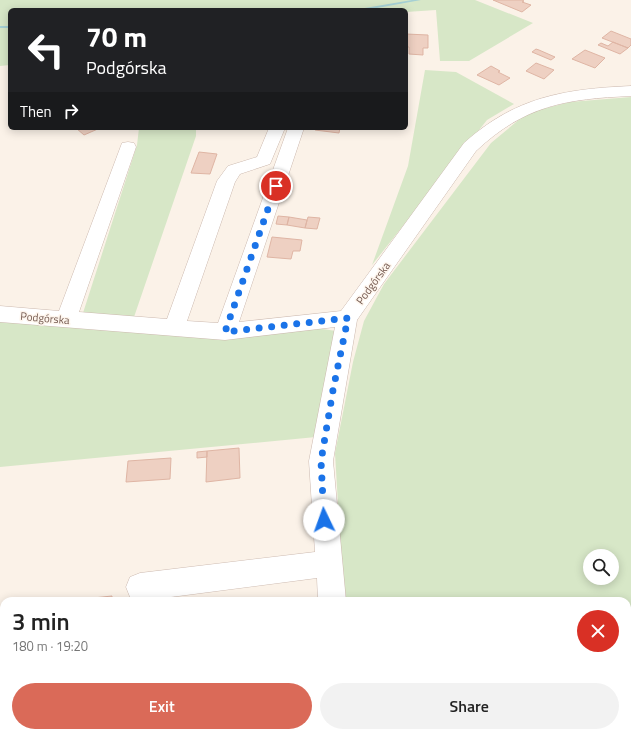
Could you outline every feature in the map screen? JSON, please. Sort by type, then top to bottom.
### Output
[{"type":"street","points":[[610,92],[631,78]]},
{"type":"street","name":"Podgórska","points":[[0,314],[225,332],[348,318],[467,152],[482,135],[501,121],[526,107],[577,94],[631,91]]},
{"type":"street","points":[[174,329],[226,181],[234,170],[264,160],[276,130]]},
{"type":"street","points":[[225,332],[295,130]]},
{"type":"street","points":[[66,320],[128,147]]},
{"type":"street","points":[[332,597],[321,461],[333,390],[348,318]]},
{"type":"street","points":[[140,587],[328,564]]},
{"type":"green space","points":[[0,0],[475,0],[533,23],[469,61],[440,61],[436,10],[408,12],[408,8],[8,8],[8,65],[0,66]]},
{"type":"green space","points":[[425,70],[456,72],[514,104],[487,120],[372,265],[408,166]]},
{"type":"green space","points":[[631,97],[631,597],[346,597],[341,555],[335,453],[353,362],[364,321],[384,284],[491,143],[527,113],[570,102]]},
{"type":"green space","points":[[139,130],[196,130],[196,136],[134,317],[83,313],[137,145]]},
{"type":"green space","points":[[0,322],[316,328],[336,331],[316,437],[0,467]]},
{"type":"building","points":[[493,0],[522,0],[524,1],[522,2],[531,5],[522,12]]},
{"type":"building","points":[[611,31],[631,39],[631,45],[628,48],[602,38]]},
{"type":"building","points":[[408,34],[428,35],[428,48],[423,48],[423,55],[409,54]]},
{"type":"building","points":[[613,42],[628,48],[620,54],[598,45],[601,43],[608,46]]},
{"type":"building","points":[[536,49],[555,57],[551,60],[532,52]]},
{"type":"building","points":[[585,50],[605,58],[595,68],[572,59]]},
{"type":"building","points":[[536,63],[554,70],[544,79],[526,71]]},
{"type":"building","points":[[491,66],[500,71],[498,72],[510,78],[499,85],[477,75]]},
{"type":"building","points":[[78,130],[95,130],[84,135]]},
{"type":"building","points":[[315,130],[340,130],[339,133]]},
{"type":"building","points":[[199,152],[217,154],[210,174],[191,173]]},
{"type":"building","points":[[278,216],[289,217],[287,225],[276,224]]},
{"type":"building","points":[[289,217],[307,220],[305,228],[287,225]]},
{"type":"building","points":[[308,217],[320,218],[317,229],[305,228]]},
{"type":"building","points":[[272,237],[302,240],[300,251],[293,251],[291,259],[267,257]]},
{"type":"building","points":[[239,448],[240,478],[206,482],[207,451]]},
{"type":"building","points":[[207,451],[207,457],[197,458],[197,452]]},
{"type":"building","points":[[171,458],[170,479],[126,482],[128,461]]},
{"type":"waterway","points":[[371,8],[419,0]]},
{"type":"waterway","points":[[0,27],[8,27]]},
{"type":"route","points":[[276,186],[225,332],[265,329],[348,318],[333,390],[321,461],[324,520]]}]
